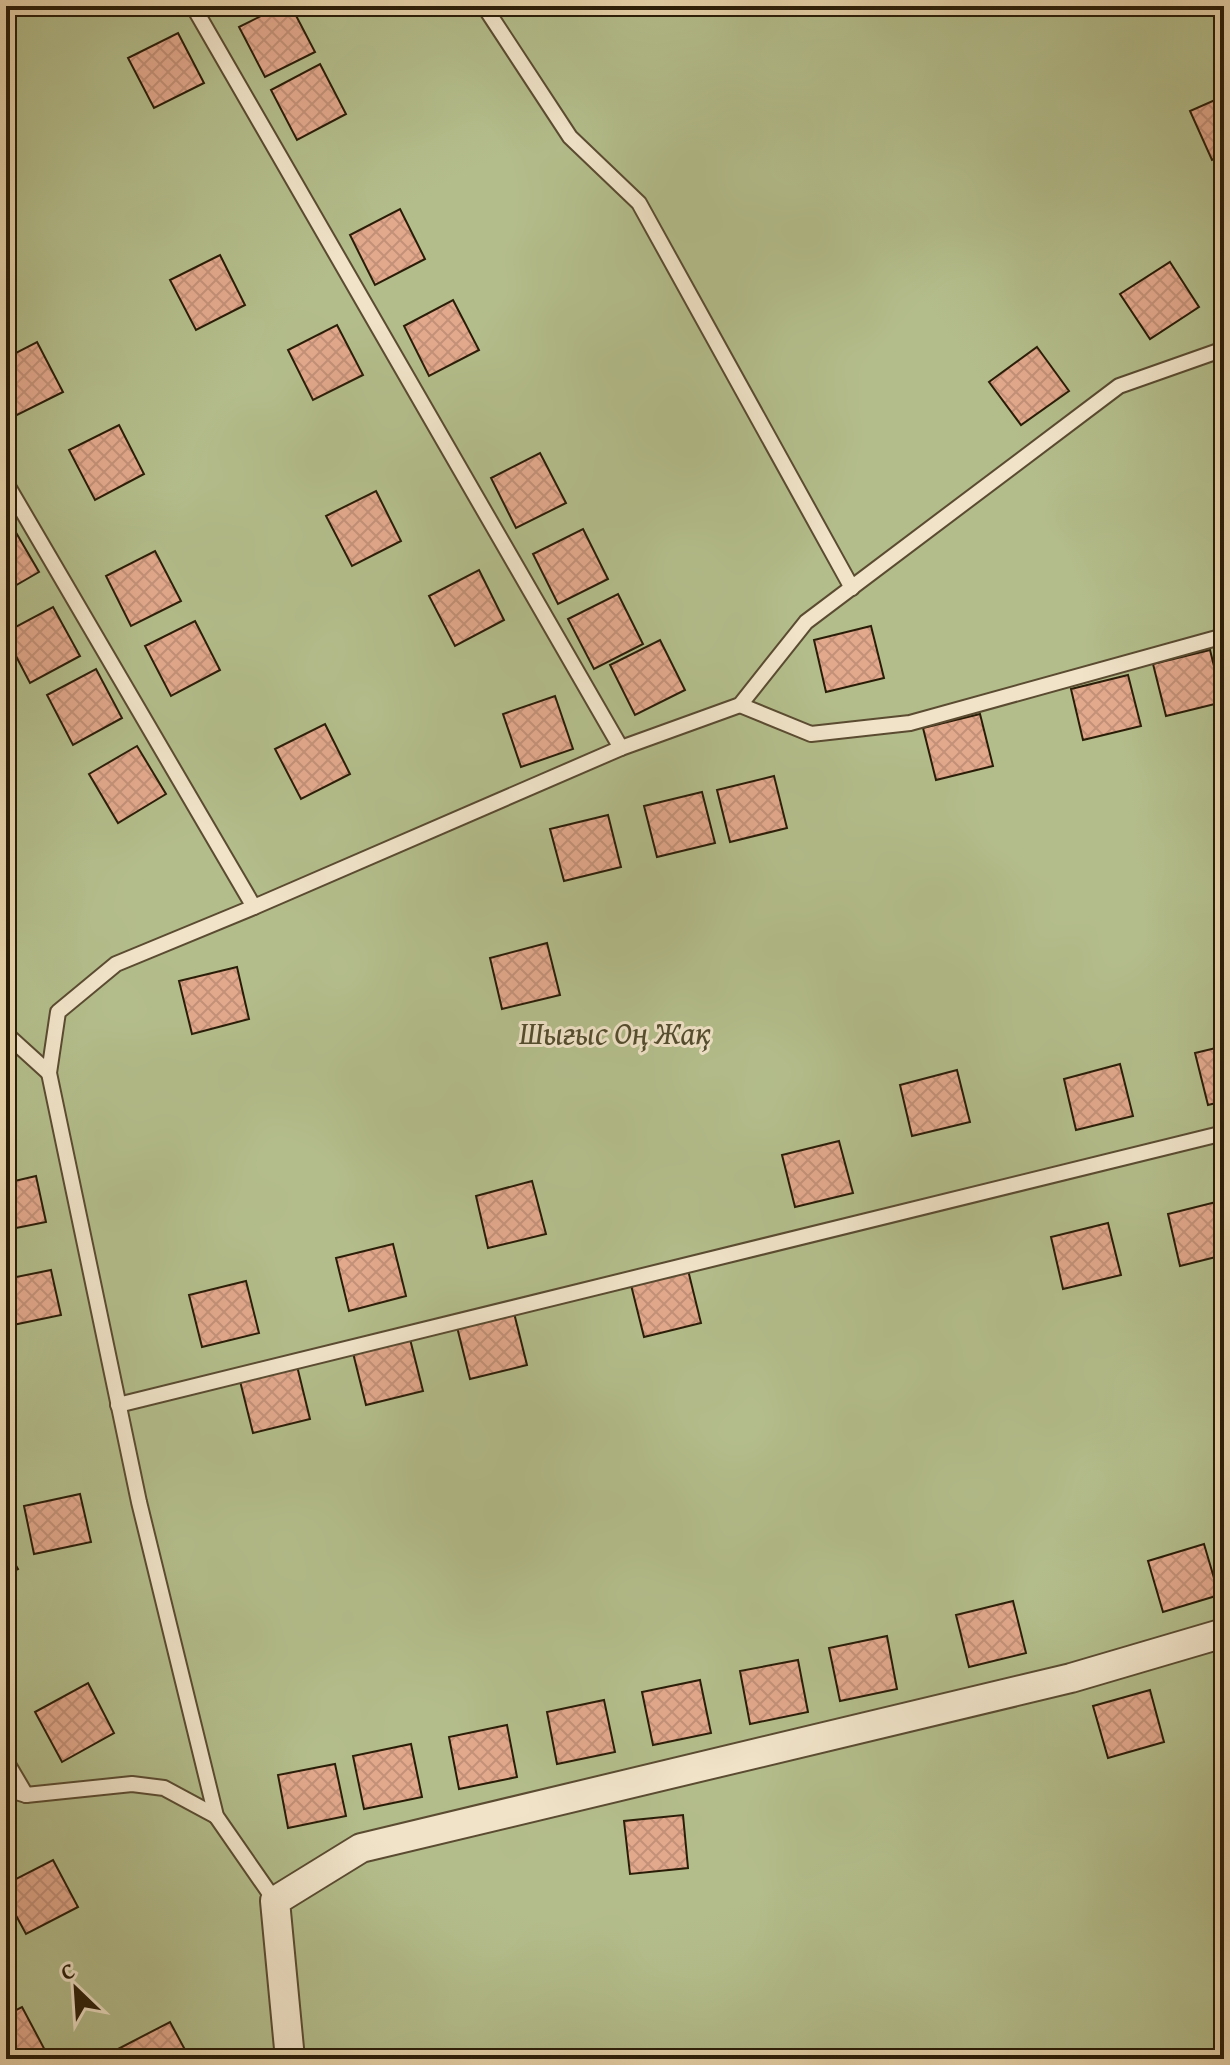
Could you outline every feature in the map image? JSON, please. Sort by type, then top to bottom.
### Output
[{"type":"street","points":[[290,2059],[275,1901],[361,1848],[1071,1678],[1224,1633]]},
{"type":"lane","points":[[193,6],[621,748]]},
{"type":"lane","points":[[484,6],[570,137],[639,203],[852,588]]},
{"type":"lane","points":[[275,1901],[216,1816],[139,1502],[49,1073],[58,1012],[116,964],[621,748],[740,705],[806,622],[1119,386],[1224,349]]},
{"type":"lane","points":[[6,483],[254,907]]},
{"type":"lane","points":[[740,705],[811,734],[910,723],[1224,636]]},
{"type":"lane","points":[[6,1034],[49,1073]]},
{"type":"lane","points":[[118,1405],[1224,1133]]},
{"type":"lane","points":[[6,1761],[26,1795]]},
{"type":"lane","points":[[6,1789],[26,1795],[132,1784],[164,1788],[216,1816]]},
{"type":"green space","name":"Шығыс Оң Жақ","points":[[6,6],[1224,6],[1224,2059],[6,2059]]},
{"type":"building","points":[[281,6],[291,6],[315,52],[265,77],[239,27]]},
{"type":"building","points":[[178,33],[204,83],[154,108],[128,58]]},
{"type":"building","points":[[320,64],[346,114],[297,140],[271,90]]},
{"type":"building","points":[[1224,96],[1224,154],[1212,160],[1190,111]]},
{"type":"building","points":[[400,209],[425,259],[375,285],[350,235]]},
{"type":"building","points":[[220,255],[245,305],[196,330],[170,280]]},
{"type":"building","points":[[1170,262],[1199,307],[1150,339],[1120,294]]},
{"type":"building","points":[[453,300],[479,350],[429,376],[404,326]]},
{"type":"building","points":[[337,325],[363,375],[313,400],[288,350]]},
{"type":"building","points":[[37,342],[63,392],[13,417],[6,403],[6,358]]},
{"type":"building","points":[[1037,347],[1069,391],[1021,425],[989,382]]},
{"type":"building","points":[[119,425],[144,474],[95,500],[69,450]]},
{"type":"building","points":[[540,453],[566,503],[516,528],[491,478]]},
{"type":"building","points":[[376,491],[401,541],[352,566],[326,516]]},
{"type":"building","points":[[11,524],[39,572],[6,591],[6,526]]},
{"type":"building","points":[[583,529],[608,579],[558,604],[533,554]]},
{"type":"building","points":[[155,551],[181,601],[131,626],[106,576]]},
{"type":"building","points":[[479,570],[504,620],[455,646],[429,596]]},
{"type":"building","points":[[618,594],[643,644],[594,669],[568,619]]},
{"type":"building","points":[[53,607],[80,656],[30,683],[6,632]]},
{"type":"building","points":[[195,621],[220,670],[171,696],[145,646]]},
{"type":"building","points":[[871,626],[884,678],[826,692],[814,640]]},
{"type":"building","points":[[660,640],[685,690],[635,715],[610,665]]},
{"type":"building","points":[[1210,650],[1223,702],[1166,716],[1153,664]]},
{"type":"building","points":[[96,669],[122,718],[73,745],[47,695]]},
{"type":"building","points":[[1128,675],[1141,726],[1083,740],[1071,689]]},
{"type":"building","points":[[555,696],[573,749],[521,767],[503,714]]},
{"type":"building","points":[[980,714],[993,766],[936,780],[923,728]]},
{"type":"building","points":[[325,724],[350,774],[301,799],[275,749]]},
{"type":"building","points":[[137,746],[166,794],[118,823],[89,774]]},
{"type":"building","points":[[774,776],[787,828],[730,842],[717,790]]},
{"type":"building","points":[[702,792],[715,843],[657,857],[644,806]]},
{"type":"building","points":[[608,815],[621,867],[564,881],[550,829]]},
{"type":"building","points":[[547,943],[560,995],[502,1009],[490,958]]},
{"type":"building","points":[[237,967],[249,1019],[192,1034],[179,981]]},
{"type":"building","points":[[1224,1046],[1224,1101],[1208,1105],[1195,1053]]},
{"type":"building","points":[[1120,1064],[1133,1116],[1076,1130],[1064,1079]]},
{"type":"building","points":[[957,1070],[970,1122],[912,1136],[900,1085]]},
{"type":"building","points":[[839,1141],[853,1193],[795,1207],[782,1155]]},
{"type":"building","points":[[36,1176],[46,1222],[6,1230],[6,1183]]},
{"type":"building","points":[[532,1181],[546,1234],[488,1248],[476,1196]]},
{"type":"building","points":[[1224,1200],[1224,1255],[1180,1266],[1168,1214]]},
{"type":"building","points":[[1108,1223],[1121,1275],[1063,1289],[1051,1237]]},
{"type":"building","points":[[393,1244],[406,1296],[349,1311],[336,1258]]},
{"type":"building","points":[[51,1270],[61,1315],[8,1326],[6,1279]]},
{"type":"building","points":[[688,1270],[701,1323],[644,1337],[631,1285]]},
{"type":"building","points":[[246,1281],[259,1333],[202,1347],[189,1295]]},
{"type":"building","points":[[514,1313],[527,1365],[470,1379],[457,1327]]},
{"type":"building","points":[[410,1339],[423,1391],[366,1405],[353,1353]]},
{"type":"building","points":[[297,1366],[310,1419],[253,1433],[240,1381]]},
{"type":"building","points":[[80,1494],[91,1542],[34,1554],[24,1506]]},
{"type":"building","points":[[1204,1544],[1219,1595],[1163,1612],[1148,1561]]},
{"type":"building","points":[[6,1548],[18,1569],[6,1575]]},
{"type":"building","points":[[1013,1601],[1026,1653],[969,1667],[956,1615]]},
{"type":"building","points":[[887,1636],[897,1689],[840,1701],[829,1648]]},
{"type":"building","points":[[798,1660],[808,1712],[750,1724],[740,1671]]},
{"type":"building","points":[[700,1680],[711,1733],[653,1745],[642,1692]]},
{"type":"building","points":[[88,1683],[114,1733],[62,1762],[35,1712]]},
{"type":"building","points":[[1150,1690],[1164,1742],[1108,1758],[1093,1706]]},
{"type":"building","points":[[604,1700],[615,1752],[557,1764],[547,1712]]},
{"type":"building","points":[[507,1725],[517,1777],[459,1789],[449,1737]]},
{"type":"building","points":[[411,1744],[422,1797],[364,1809],[353,1756]]},
{"type":"building","points":[[335,1764],[346,1816],[288,1828],[278,1775]]},
{"type":"building","points":[[683,1815],[688,1868],[630,1874],[624,1821]]},
{"type":"building","points":[[53,1860],[78,1907],[26,1934],[6,1897],[6,1884]]},
{"type":"building","points":[[22,2007],[47,2054],[38,2059],[6,2059],[6,2015]]},
{"type":"building","points":[[170,2022],[190,2059],[123,2059],[118,2049]]}]
